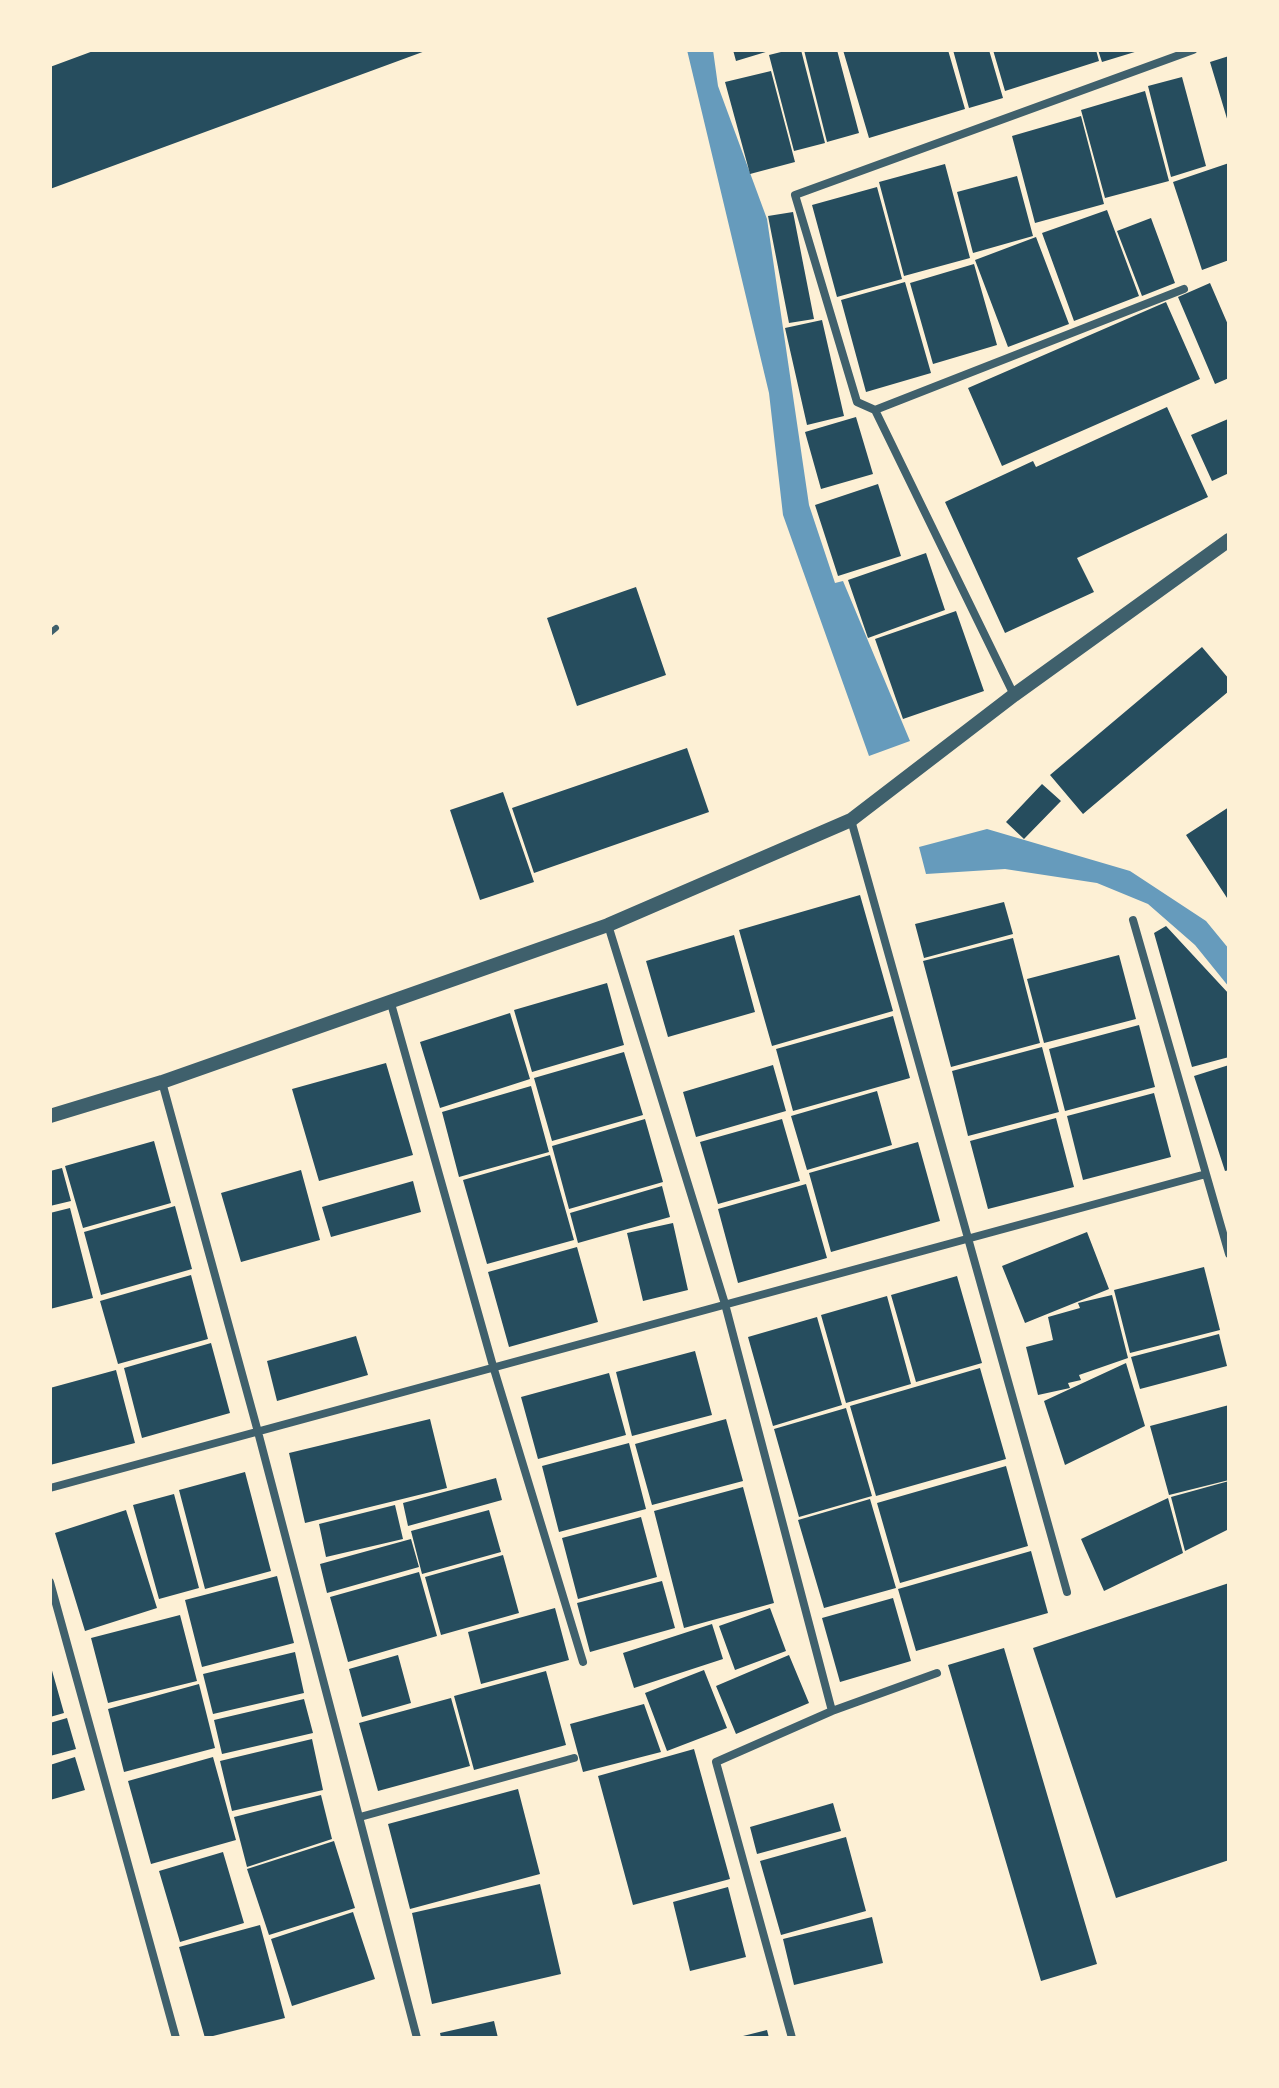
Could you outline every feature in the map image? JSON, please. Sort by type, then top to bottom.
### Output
[{"type":"street","points":[[1014,695],[875,410],[857,402],[795,195],[1193,50]]},
{"type":"street","points":[[875,410],[1184,289]]},
{"type":"street","points":[[50,1116],[162,1082],[608,925],[851,820],[1014,695],[1229,540]]},
{"type":"street","points":[[851,820],[1067,1592]]},
{"type":"street","points":[[1133,920],[1229,1254]]},
{"type":"street","points":[[608,925],[725,1304],[832,1711]]},
{"type":"street","points":[[390,1000],[493,1366],[583,1662]]},
{"type":"street","points":[[162,1082],[258,1432],[417,2038]]},
{"type":"street","points":[[50,1488],[1206,1174]]},
{"type":"street","points":[[50,1582],[176,2038]]},
{"type":"street","points":[[792,2038],[716,1762],[832,1711],[937,1673]]},
{"type":"street","points":[[360,1817],[574,1758]]},
{"type":"water","points":[[687,50],[713,50],[718,86],[767,219],[809,505],[835,583],[843,581],[910,741],[869,756],[783,515],[769,393]]},
{"type":"water","points":[[987,829],[1130,871],[1206,921],[1229,949],[1229,987],[1195,945],[1148,904],[1097,883],[1005,869],[926,874],[919,847]]},
{"type":"building","points":[[96,50],[428,50],[50,189],[50,67]]},
{"type":"building","points":[[733,50],[769,50],[769,51],[736,61]]},
{"type":"building","points":[[801,50],[825,143],[794,151],[769,55]]},
{"type":"building","points":[[804,50],[837,50],[859,133],[827,142]]},
{"type":"building","points":[[843,50],[948,50],[965,109],[869,138]]},
{"type":"building","points":[[953,50],[989,50],[1003,98],[969,108]]},
{"type":"building","points":[[993,50],[1096,50],[1099,61],[1005,91]]},
{"type":"building","points":[[1098,50],[1137,50],[1138,51],[1102,62]]},
{"type":"building","points":[[1229,56],[1229,122],[1228,122],[1210,62]]},
{"type":"building","points":[[771,71],[795,162],[750,174],[725,82]]},
{"type":"building","points":[[1182,77],[1206,166],[1171,177],[1148,86]]},
{"type":"building","points":[[1145,91],[1169,181],[1105,198],[1081,110]]},
{"type":"building","points":[[1081,116],[1104,204],[1035,223],[1012,136]]},
{"type":"building","points":[[1229,163],[1229,260],[1202,270],[1173,182]]},
{"type":"building","points":[[945,164],[970,258],[904,276],[879,182]]},
{"type":"building","points":[[1017,176],[1033,236],[973,253],[957,192]]},
{"type":"building","points":[[877,187],[902,279],[837,297],[812,205]]},
{"type":"building","points":[[1107,210],[1139,296],[1074,321],[1042,233]]},
{"type":"building","points":[[793,212],[814,319],[789,323],[768,216]]},
{"type":"building","points":[[1151,218],[1175,283],[1142,296],[1117,231]]},
{"type":"building","points":[[1036,237],[1069,324],[1008,347],[975,260]]},
{"type":"building","points":[[974,264],[997,345],[933,364],[910,283]]},
{"type":"building","points":[[905,282],[931,373],[866,392],[841,300]]},
{"type":"building","points":[[1210,283],[1229,327],[1229,378],[1215,384],[1178,297]]},
{"type":"building","points":[[1166,302],[1200,379],[1002,466],[968,388]]},
{"type":"building","points":[[822,320],[844,416],[807,425],[785,328]]},
{"type":"building","points":[[1167,407],[1208,497],[1077,558],[1094,592],[1005,633],[945,502],[1033,461],[1036,467]]},
{"type":"building","points":[[856,417],[873,474],[821,489],[805,432]]},
{"type":"building","points":[[1228,419],[1229,473],[1212,481],[1191,435]]},
{"type":"building","points":[[878,484],[901,556],[838,576],[815,505]]},
{"type":"building","points":[[926,553],[945,610],[868,638],[848,580]]},
{"type":"building","points":[[636,587],[666,675],[577,706],[547,618]]},
{"type":"building","points":[[956,611],[984,691],[903,719],[875,639]]},
{"type":"building","points":[[1202,647],[1229,679],[1229,691],[1083,814],[1050,775]]},
{"type":"building","points":[[687,748],[709,812],[534,873],[512,808]]},
{"type":"building","points":[[1042,784],[1061,801],[1024,839],[1006,822]]},
{"type":"building","points":[[503,792],[534,882],[480,900],[450,810]]},
{"type":"building","points":[[1229,807],[1229,901],[1186,835]]},
{"type":"building","points":[[860,895],[893,1011],[772,1046],[739,930]]},
{"type":"building","points":[[1004,902],[1013,934],[924,958],[915,924]]},
{"type":"building","points":[[1166,926],[1229,994],[1229,1057],[1192,1067],[1154,933]]},
{"type":"building","points":[[734,935],[755,1012],[668,1037],[646,961]]},
{"type":"building","points":[[1013,938],[1040,1043],[951,1067],[923,961]]},
{"type":"building","points":[[1119,955],[1136,1019],[1044,1043],[1027,979]]},
{"type":"building","points":[[607,983],[624,1045],[532,1072],[514,1010]]},
{"type":"building","points":[[510,1013],[530,1079],[440,1108],[420,1042]]},
{"type":"building","points":[[893,1016],[910,1078],[793,1111],[776,1049]]},
{"type":"building","points":[[1139,1025],[1155,1087],[1065,1111],[1049,1049]]},
{"type":"building","points":[[1042,1047],[1059,1112],[968,1136],[952,1071]]},
{"type":"building","points":[[624,1052],[643,1115],[552,1141],[534,1078]]},
{"type":"building","points":[[386,1063],[413,1155],[319,1181],[292,1089]]},
{"type":"building","points":[[773,1065],[786,1111],[696,1137],[683,1092]]},
{"type":"building","points":[[1229,1065],[1229,1170],[1225,1171],[1194,1076]]},
{"type":"building","points":[[531,1086],[549,1152],[459,1177],[442,1112]]},
{"type":"building","points":[[877,1091],[892,1145],[807,1170],[791,1116]]},
{"type":"building","points":[[1154,1093],[1171,1157],[1083,1180],[1067,1116]]},
{"type":"building","points":[[1056,1118],[1074,1187],[988,1209],[970,1141]]},
{"type":"building","points":[[645,1119],[663,1182],[569,1209],[552,1146]]},
{"type":"building","points":[[782,1119],[800,1181],[718,1204],[700,1142]]},
{"type":"building","points":[[154,1141],[171,1203],[83,1228],[65,1166]]},
{"type":"building","points":[[918,1142],[940,1221],[831,1252],[809,1173]]},
{"type":"building","points":[[550,1155],[574,1240],[487,1264],[463,1180]]},
{"type":"building","points":[[62,1168],[71,1201],[50,1206],[50,1171]]},
{"type":"building","points":[[301,1170],[320,1240],[241,1262],[221,1193]]},
{"type":"building","points":[[413,1181],[421,1212],[331,1237],[322,1207]]},
{"type":"building","points":[[806,1184],[827,1258],[738,1283],[718,1209]]},
{"type":"building","points":[[662,1186],[670,1217],[578,1243],[570,1213]]},
{"type":"building","points":[[175,1206],[192,1269],[101,1295],[84,1232]]},
{"type":"building","points":[[70,1208],[93,1298],[50,1309],[50,1213]]},
{"type":"building","points":[[673,1223],[688,1290],[643,1301],[627,1233]]},
{"type":"building","points":[[1087,1232],[1109,1289],[1025,1323],[1002,1266]]},
{"type":"building","points":[[577,1247],[598,1322],[509,1347],[488,1272]]},
{"type":"building","points":[[1204,1267],[1220,1330],[1130,1353],[1114,1290]]},
{"type":"building","points":[[191,1275],[208,1339],[118,1364],[100,1301]]},
{"type":"building","points":[[957,1276],[982,1363],[916,1382],[891,1295]]},
{"type":"building","points":[[1112,1295],[1128,1358],[1079,1375],[1081,1380],[1068,1383],[1070,1388],[1038,1395],[1026,1347],[1053,1340],[1048,1317],[1080,1308],[1078,1303]]},
{"type":"building","points":[[887,1296],[911,1384],[846,1403],[821,1315]]},
{"type":"building","points":[[817,1317],[842,1405],[773,1426],[748,1337]]},
{"type":"building","points":[[1219,1334],[1227,1366],[1140,1389],[1131,1357]]},
{"type":"building","points":[[356,1336],[368,1375],[277,1401],[267,1361]]},
{"type":"building","points":[[211,1343],[230,1413],[142,1438],[124,1368]]},
{"type":"building","points":[[695,1351],[712,1415],[632,1436],[616,1372]]},
{"type":"building","points":[[1126,1363],[1145,1426],[1065,1465],[1044,1401]]},
{"type":"building","points":[[980,1368],[1006,1459],[876,1496],[850,1406]]},
{"type":"building","points":[[116,1370],[135,1443],[50,1465],[50,1388]]},
{"type":"building","points":[[609,1373],[626,1435],[538,1459],[521,1397]]},
{"type":"building","points":[[1229,1405],[1229,1480],[1169,1495],[1150,1426]]},
{"type":"building","points":[[846,1408],[872,1496],[799,1517],[774,1429]]},
{"type":"building","points":[[430,1419],[447,1488],[305,1523],[289,1453]]},
{"type":"building","points":[[726,1419],[743,1481],[652,1505],[635,1444]]},
{"type":"building","points":[[629,1443],[646,1509],[559,1532],[542,1466]]},
{"type":"building","points":[[1006,1466],[1028,1546],[900,1583],[877,1503]]},
{"type":"building","points":[[245,1472],[271,1571],[205,1589],[179,1490]]},
{"type":"building","points":[[496,1478],[502,1500],[408,1526],[403,1503]]},
{"type":"building","points":[[1229,1481],[1229,1529],[1185,1551],[1171,1497]]},
{"type":"building","points":[[743,1487],[774,1603],[684,1628],[654,1511]]},
{"type":"building","points":[[174,1494],[199,1588],[159,1599],[133,1505]]},
{"type":"building","points":[[1168,1498],[1183,1553],[1104,1591],[1081,1539]]},
{"type":"building","points":[[870,1499],[896,1588],[824,1608],[798,1520]]},
{"type":"building","points":[[395,1505],[403,1539],[326,1557],[319,1524]]},
{"type":"building","points":[[126,1510],[157,1608],[85,1631],[55,1533]]},
{"type":"building","points":[[489,1510],[501,1552],[422,1574],[411,1531]]},
{"type":"building","points":[[641,1517],[657,1577],[578,1599],[562,1538]]},
{"type":"building","points":[[411,1539],[419,1567],[327,1593],[320,1564]]},
{"type":"building","points":[[1031,1551],[1048,1613],[916,1651],[898,1589]]},
{"type":"building","points":[[503,1555],[519,1613],[441,1635],[425,1577]]},
{"type":"building","points":[[419,1572],[437,1636],[348,1662],[330,1597]]},
{"type":"building","points":[[277,1576],[294,1643],[202,1667],[185,1600]]},
{"type":"building","points":[[662,1581],[675,1628],[590,1652],[577,1603]]},
{"type":"building","points":[[1229,1583],[1229,1860],[1116,1898],[1033,1648]]},
{"type":"building","points":[[893,1598],[911,1661],[840,1682],[822,1618]]},
{"type":"building","points":[[555,1608],[569,1660],[481,1684],[468,1632]]},
{"type":"building","points":[[770,1608],[786,1651],[735,1670],[719,1626]]},
{"type":"building","points":[[180,1615],[197,1681],[108,1703],[91,1638]]},
{"type":"building","points":[[712,1624],[723,1659],[634,1688],[623,1653]]},
{"type":"building","points":[[1004,1648],[1097,1964],[1041,1981],[948,1665]]},
{"type":"building","points":[[295,1652],[304,1693],[213,1714],[203,1674]]},
{"type":"building","points":[[398,1655],[411,1703],[362,1717],[349,1669]]},
{"type":"building","points":[[789,1655],[809,1703],[736,1734],[716,1686]]},
{"type":"building","points":[[50,1668],[64,1713],[50,1717]]},
{"type":"building","points":[[704,1670],[727,1728],[667,1751],[645,1693]]},
{"type":"building","points":[[546,1671],[566,1745],[474,1770],[454,1696]]},
{"type":"building","points":[[199,1684],[215,1748],[124,1772],[108,1709]]},
{"type":"building","points":[[451,1698],[470,1766],[378,1791],[359,1723]]},
{"type":"building","points":[[304,1699],[313,1733],[222,1754],[214,1720]]},
{"type":"building","points":[[644,1704],[661,1752],[583,1772],[570,1724]]},
{"type":"building","points":[[67,1718],[76,1749],[50,1756],[50,1723]]},
{"type":"building","points":[[312,1739],[323,1790],[232,1811],[220,1761]]},
{"type":"building","points":[[694,1749],[730,1879],[633,1905],[598,1776]]},
{"type":"building","points":[[75,1757],[85,1790],[50,1800],[50,1765]]},
{"type":"building","points":[[213,1757],[236,1840],[151,1864],[128,1781]]},
{"type":"building","points":[[518,1789],[540,1874],[410,1909],[388,1824]]},
{"type":"building","points":[[321,1795],[332,1839],[247,1867],[234,1817]]},
{"type":"building","points":[[833,1803],[841,1831],[757,1854],[750,1827]]},
{"type":"building","points":[[846,1837],[866,1911],[781,1935],[760,1861]]},
{"type":"building","points":[[334,1841],[355,1908],[269,1935],[247,1869]]},
{"type":"building","points":[[223,1852],[244,1923],[180,1942],[159,1871]]},
{"type":"building","points":[[540,1884],[561,1974],[432,2004],[412,1913]]},
{"type":"building","points":[[728,1887],[746,1957],[690,1971],[673,1902]]},
{"type":"building","points":[[353,1912],[375,1979],[292,2006],[271,1939]]},
{"type":"building","points":[[872,1917],[883,1963],[794,1985],[783,1939]]},
{"type":"building","points":[[260,1925],[285,2018],[205,2038],[179,1947]]},
{"type":"building","points":[[494,2021],[498,2038],[441,2038],[440,2033]]},
{"type":"building","points":[[767,2030],[769,2038],[739,2037]]}]
